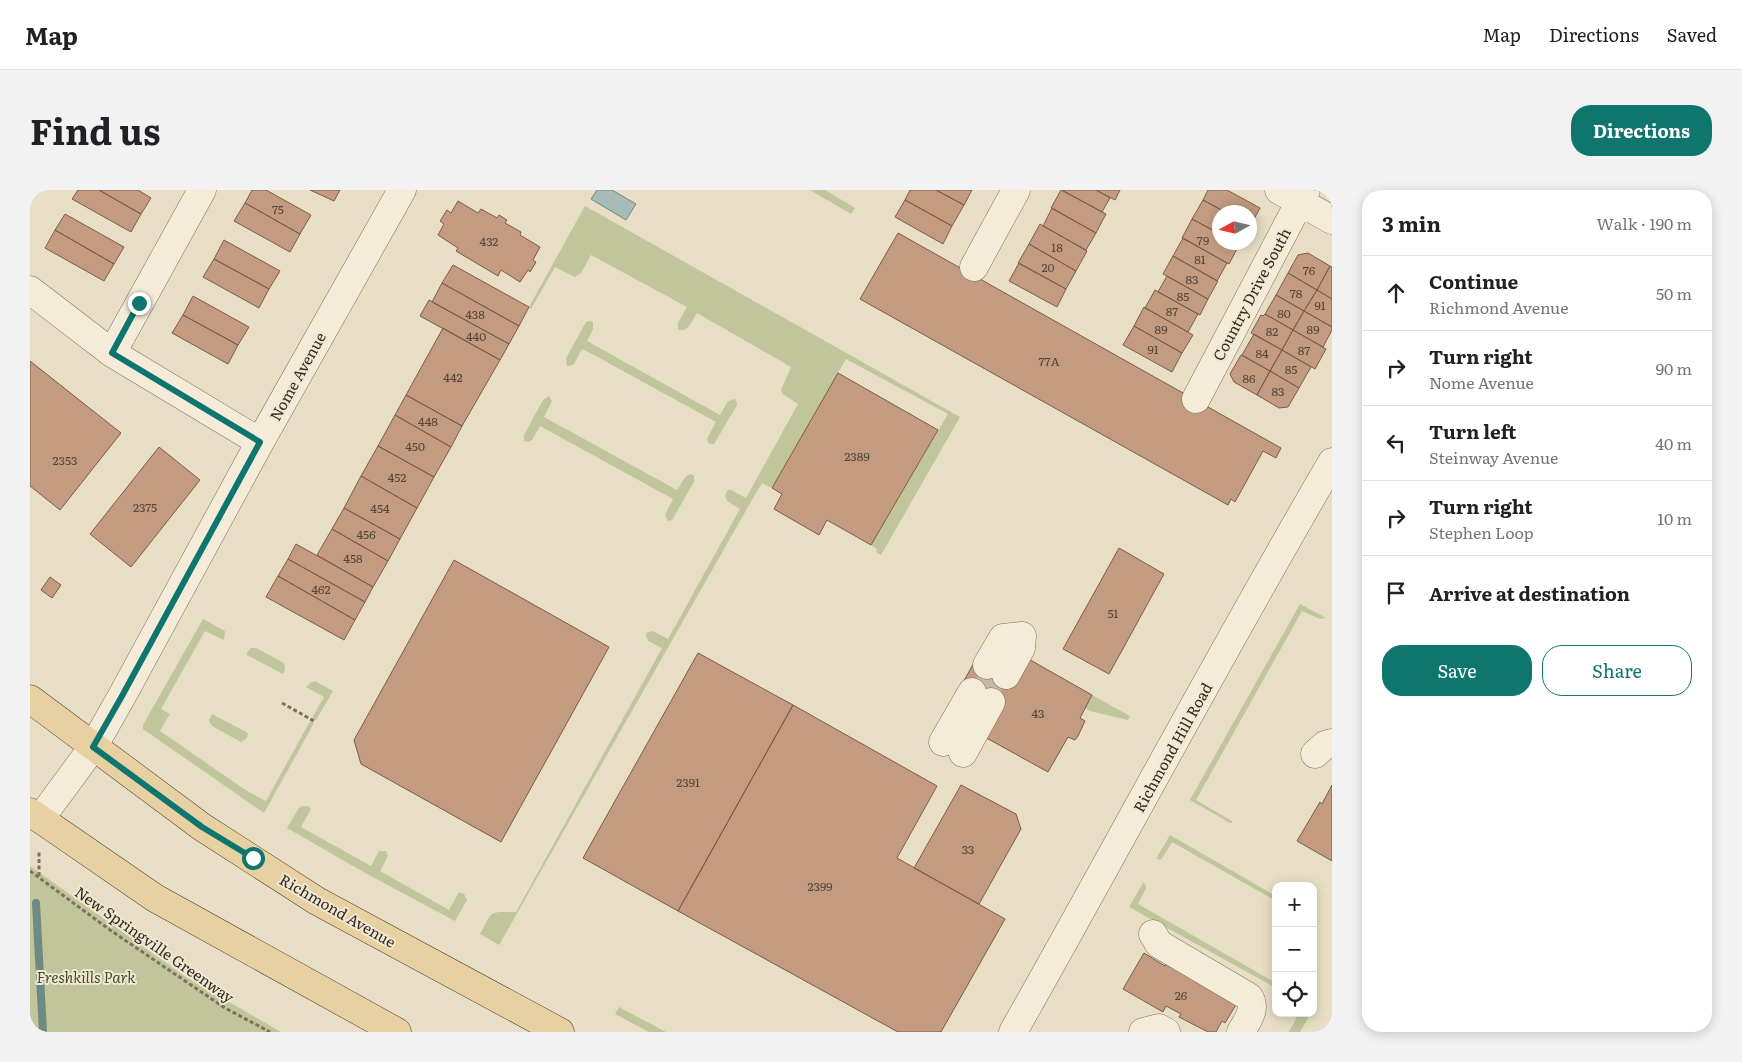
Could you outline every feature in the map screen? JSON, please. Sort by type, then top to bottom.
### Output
[{"type":"main road","name":"Richmond Avenue","points":[[30,699],[202,827],[317,901],[560,1032]]},
{"type":"main road","points":[[35,815],[155,898],[397,1032]]},
{"type":"street","points":[[112,353],[202,190]]},
{"type":"street","name":"Nome Avenue","points":[[35,815],[93,747],[260,442],[402,190]]},
{"type":"street","points":[[974,267],[1016,190]]},
{"type":"street","points":[[1295,194],[1332,220]]},
{"type":"street","name":"Country Drive South","points":[[1196,399],[1295,194]]},
{"type":"street","points":[[30,290],[112,353],[260,442]]},
{"type":"street","name":"Richmond Hill Road","points":[[1013,1032],[1276,558],[1332,462]]},
{"type":"street","points":[[997,670],[1002,638],[1022,636]]},
{"type":"street","points":[[953,747],[982,697]]},
{"type":"street","points":[[1153,934],[1159,944],[1249,997],[1253,1008],[1241,1032]]},
{"type":"street","points":[[1143,1032],[1159,1028],[1166,1032]]},
{"type":"path","points":[[282,703],[314,721]]},
{"type":"path","name":"New Springville Greenway","points":[[30,871],[110,930],[225,1008],[270,1032]]},
{"type":"green space","points":[[810,190],[825,190],[855,208],[851,214]]},
{"type":"green space","points":[[585,206],[960,417],[881,555],[871,545],[948,414],[846,359],[772,488],[762,483],[753,498],[499,945],[480,934],[487,920],[492,914],[516,912],[662,648],[648,641],[646,633],[653,631],[668,639],[740,509],[726,499],[726,493],[728,490],[731,490],[746,498],[798,404],[783,394],[781,390],[791,367],[697,313],[688,327],[679,330],[678,323],[687,307],[591,255],[581,273],[575,277],[555,267],[531,309],[529,307]]},
{"type":"green space","points":[[586,322],[593,322],[593,329],[587,341],[720,415],[728,401],[735,399],[736,407],[714,444],[709,444],[707,439],[716,422],[592,354],[582,349],[574,364],[567,366],[566,358]]},
{"type":"green space","points":[[549,396],[552,401],[544,417],[677,490],[686,476],[691,474],[694,476],[694,482],[672,520],[668,521],[665,515],[673,499],[540,426],[532,440],[524,441],[524,435],[543,400]]},
{"type":"green space","points":[[1300,604],[1326,618],[1320,619],[1302,611],[1196,800],[1232,821],[1230,823],[1190,800]]},
{"type":"green space","points":[[203,619],[225,631],[224,640],[205,631],[161,709],[170,714],[160,731],[247,791],[266,801],[309,723],[311,721],[314,723],[264,813],[143,729],[143,725]]},
{"type":"green space","points":[[251,648],[256,648],[284,663],[285,670],[283,674],[247,655]]},
{"type":"green space","points":[[315,681],[333,691],[316,720],[312,718],[324,697],[306,687]]},
{"type":"green space","points":[[1092,695],[1130,716],[1128,720],[1090,711],[1085,708]]},
{"type":"green space","points":[[212,714],[248,733],[247,738],[241,742],[212,726],[209,721]]},
{"type":"green space","points":[[302,806],[308,806],[311,809],[301,827],[371,866],[379,851],[386,851],[388,856],[380,871],[449,910],[459,892],[464,894],[467,900],[455,921],[287,828]]},
{"type":"green space","points":[[1170,835],[1272,894],[1272,899],[1172,842],[1161,860],[1156,859]]},
{"type":"green space","name":"Freshkills Park","points":[[30,866],[186,977],[281,1032],[30,1032]]},
{"type":"green space","points":[[1143,883],[1145,884],[1146,888],[1138,904],[1272,981],[1272,986],[1129,907]]},
{"type":"green space","points":[[619,1007],[666,1032],[649,1032],[615,1014]]},
{"type":"green space","points":[[1297,1017],[1309,1017],[1300,1032],[1289,1032]]},
{"type":"water","points":[[597,190],[612,190],[636,204],[626,220],[591,199]]},
{"type":"building","points":[[78,190],[99,190],[141,214],[131,232],[72,199]]},
{"type":"building","points":[[99,190],[138,190],[151,198],[141,214]]},
{"type":"building","points":[[252,190],[266,190],[311,215],[300,234],[245,203]]},
{"type":"building","points":[[310,190],[340,190],[334,201]]},
{"type":"building","points":[[910,190],[936,190],[964,205],[952,226],[905,200]]},
{"type":"building","points":[[936,190],[972,190],[964,205]]},
{"type":"building","points":[[1061,190],[1106,214],[1096,233],[1051,208]]},
{"type":"building","points":[[1062,190],[1096,190],[1110,198],[1102,212]]},
{"type":"building","points":[[1096,190],[1120,190],[1115,200]]},
{"type":"building","points":[[1208,190],[1227,190],[1254,205],[1212,205],[1203,200]]},
{"type":"building","points":[[905,200],[952,226],[943,244],[895,217]]},
{"type":"building","points":[[1203,200],[1212,205],[1212,230],[1192,219]]},
{"type":"building","points":[[458,201],[478,213],[481,209],[497,218],[499,215],[507,220],[505,223],[521,232],[520,235],[540,247],[533,260],[536,262],[530,272],[528,270],[520,282],[501,270],[498,276],[456,251],[458,248],[438,235],[444,224],[440,221],[447,210],[451,213]]},
{"type":"building","points":[[245,203],[300,234],[290,252],[234,221]]},
{"type":"building","points":[[1052,208],[1096,233],[1086,250],[1043,226]]},
{"type":"building","points":[[65,214],[124,247],[114,264],[55,230]]},
{"type":"building","points":[[1192,219],[1212,230],[1212,250],[1236,250],[1229,264],[1182,238]]},
{"type":"building","points":[[1040,224],[1087,251],[1076,271],[1029,244]]},
{"type":"building","points":[[55,230],[114,264],[104,281],[45,248]]},
{"type":"building","points":[[898,233],[1281,448],[1276,458],[1263,451],[1235,502],[1231,499],[1228,505],[860,299]]},
{"type":"building","points":[[1183,238],[1227,263],[1217,281],[1173,256]]},
{"type":"building","points":[[224,240],[280,271],[269,289],[214,259]]},
{"type":"building","points":[[1029,244],[1076,271],[1066,289],[1018,263]]},
{"type":"building","points":[[1308,253],[1330,266],[1317,290],[1288,273],[1298,255]]},
{"type":"building","points":[[1173,256],[1218,281],[1208,299],[1163,274]]},
{"type":"building","points":[[214,259],[269,289],[259,308],[203,277]]},
{"type":"building","points":[[1019,263],[1066,289],[1057,307],[1009,281]]},
{"type":"building","points":[[453,265],[529,307],[519,326],[442,283]]},
{"type":"building","points":[[1330,266],[1332,267],[1332,299],[1317,290]]},
{"type":"building","points":[[1288,273],[1317,290],[1304,311],[1276,295]]},
{"type":"building","points":[[1167,276],[1208,299],[1200,315],[1158,292]]},
{"type":"building","points":[[442,283],[519,326],[509,344],[432,302]]},
{"type":"building","points":[[1155,290],[1198,314],[1188,332],[1145,308]]},
{"type":"building","points":[[1317,290],[1332,299],[1332,327],[1304,311]]},
{"type":"building","points":[[1276,295],[1304,311],[1293,330],[1265,314]]},
{"type":"building","points":[[193,296],[249,327],[238,345],[183,315]]},
{"type":"building","points":[[429,300],[509,344],[500,360],[420,316]]},
{"type":"building","points":[[1144,307],[1193,335],[1182,353],[1134,326]]},
{"type":"building","points":[[1304,311],[1332,327],[1323,347],[1293,330]]},
{"type":"building","points":[[1265,314],[1293,330],[1282,350],[1251,333],[1261,315]]},
{"type":"building","points":[[183,315],[238,345],[228,364],[172,333]]},
{"type":"building","points":[[1134,326],[1182,353],[1172,372],[1123,345]]},
{"type":"building","points":[[443,328],[500,360],[462,426],[406,395]]},
{"type":"building","points":[[1293,330],[1326,349],[1315,369],[1282,350]]},
{"type":"building","points":[[1254,334],[1282,350],[1270,371],[1242,355]]},
{"type":"building","points":[[1282,350],[1311,367],[1299,388],[1270,371]]},
{"type":"building","points":[[1241,355],[1270,371],[1257,395],[1234,382],[1230,374]]},
{"type":"building","points":[[30,361],[121,433],[60,510],[30,486]]},
{"type":"building","points":[[1270,371],[1299,388],[1288,407],[1279,408],[1257,395]]},
{"type":"building","points":[[838,373],[938,430],[871,545],[827,520],[819,535],[774,509],[782,494],[772,488]]},
{"type":"building","points":[[406,395],[462,426],[451,447],[395,415]]},
{"type":"building","points":[[395,415],[451,447],[434,477],[378,446]]},
{"type":"building","points":[[378,446],[434,477],[417,508],[361,476]]},
{"type":"building","points":[[159,447],[200,480],[131,567],[90,534]]},
{"type":"building","points":[[361,476],[417,508],[400,539],[344,508]]},
{"type":"building","points":[[344,508],[400,539],[388,561],[332,529]]},
{"type":"building","points":[[332,529],[388,561],[373,587],[317,555]]},
{"type":"building","points":[[296,544],[373,587],[365,602],[288,559]]},
{"type":"building","points":[[1119,548],[1164,574],[1109,674],[1063,649]]},
{"type":"building","points":[[288,559],[365,602],[355,620],[278,576]]},
{"type":"building","points":[[454,560],[609,647],[501,842],[361,764],[354,740]]},
{"type":"building","points":[[278,576],[355,620],[344,640],[266,597]]},
{"type":"building","points":[[50,577],[61,585],[52,598],[41,590]]},
{"type":"building","points":[[698,653],[793,705],[678,911],[583,858]]},
{"type":"building","points":[[1025,657],[1092,695],[1080,718],[1085,721],[1078,736],[1075,740],[1068,737],[1048,772],[981,735],[961,686],[976,659]]},
{"type":"building","points":[[793,705],[937,786],[897,858],[1005,919],[941,1032],[898,1032],[678,911]]},
{"type":"building","points":[[961,785],[1016,814],[1021,829],[979,904],[914,868]]},
{"type":"building","points":[[1332,785],[1332,861],[1297,841],[1320,802],[1322,804]]},
{"type":"building","points":[[1144,953],[1165,966],[1168,960],[1239,1000],[1225,1023],[1222,1021],[1216,1032],[1208,1032],[1179,1017],[1181,1014],[1166,1006],[1163,1012],[1123,989]]},
{"type":"waterway","points":[[36,903],[43,1032]]},
{"type":"tunnel","points":[[982,697],[997,670]]},
{"type":"route","points":[[139,303],[112,353],[260,442],[93,747],[202,827],[253,858]]}]
